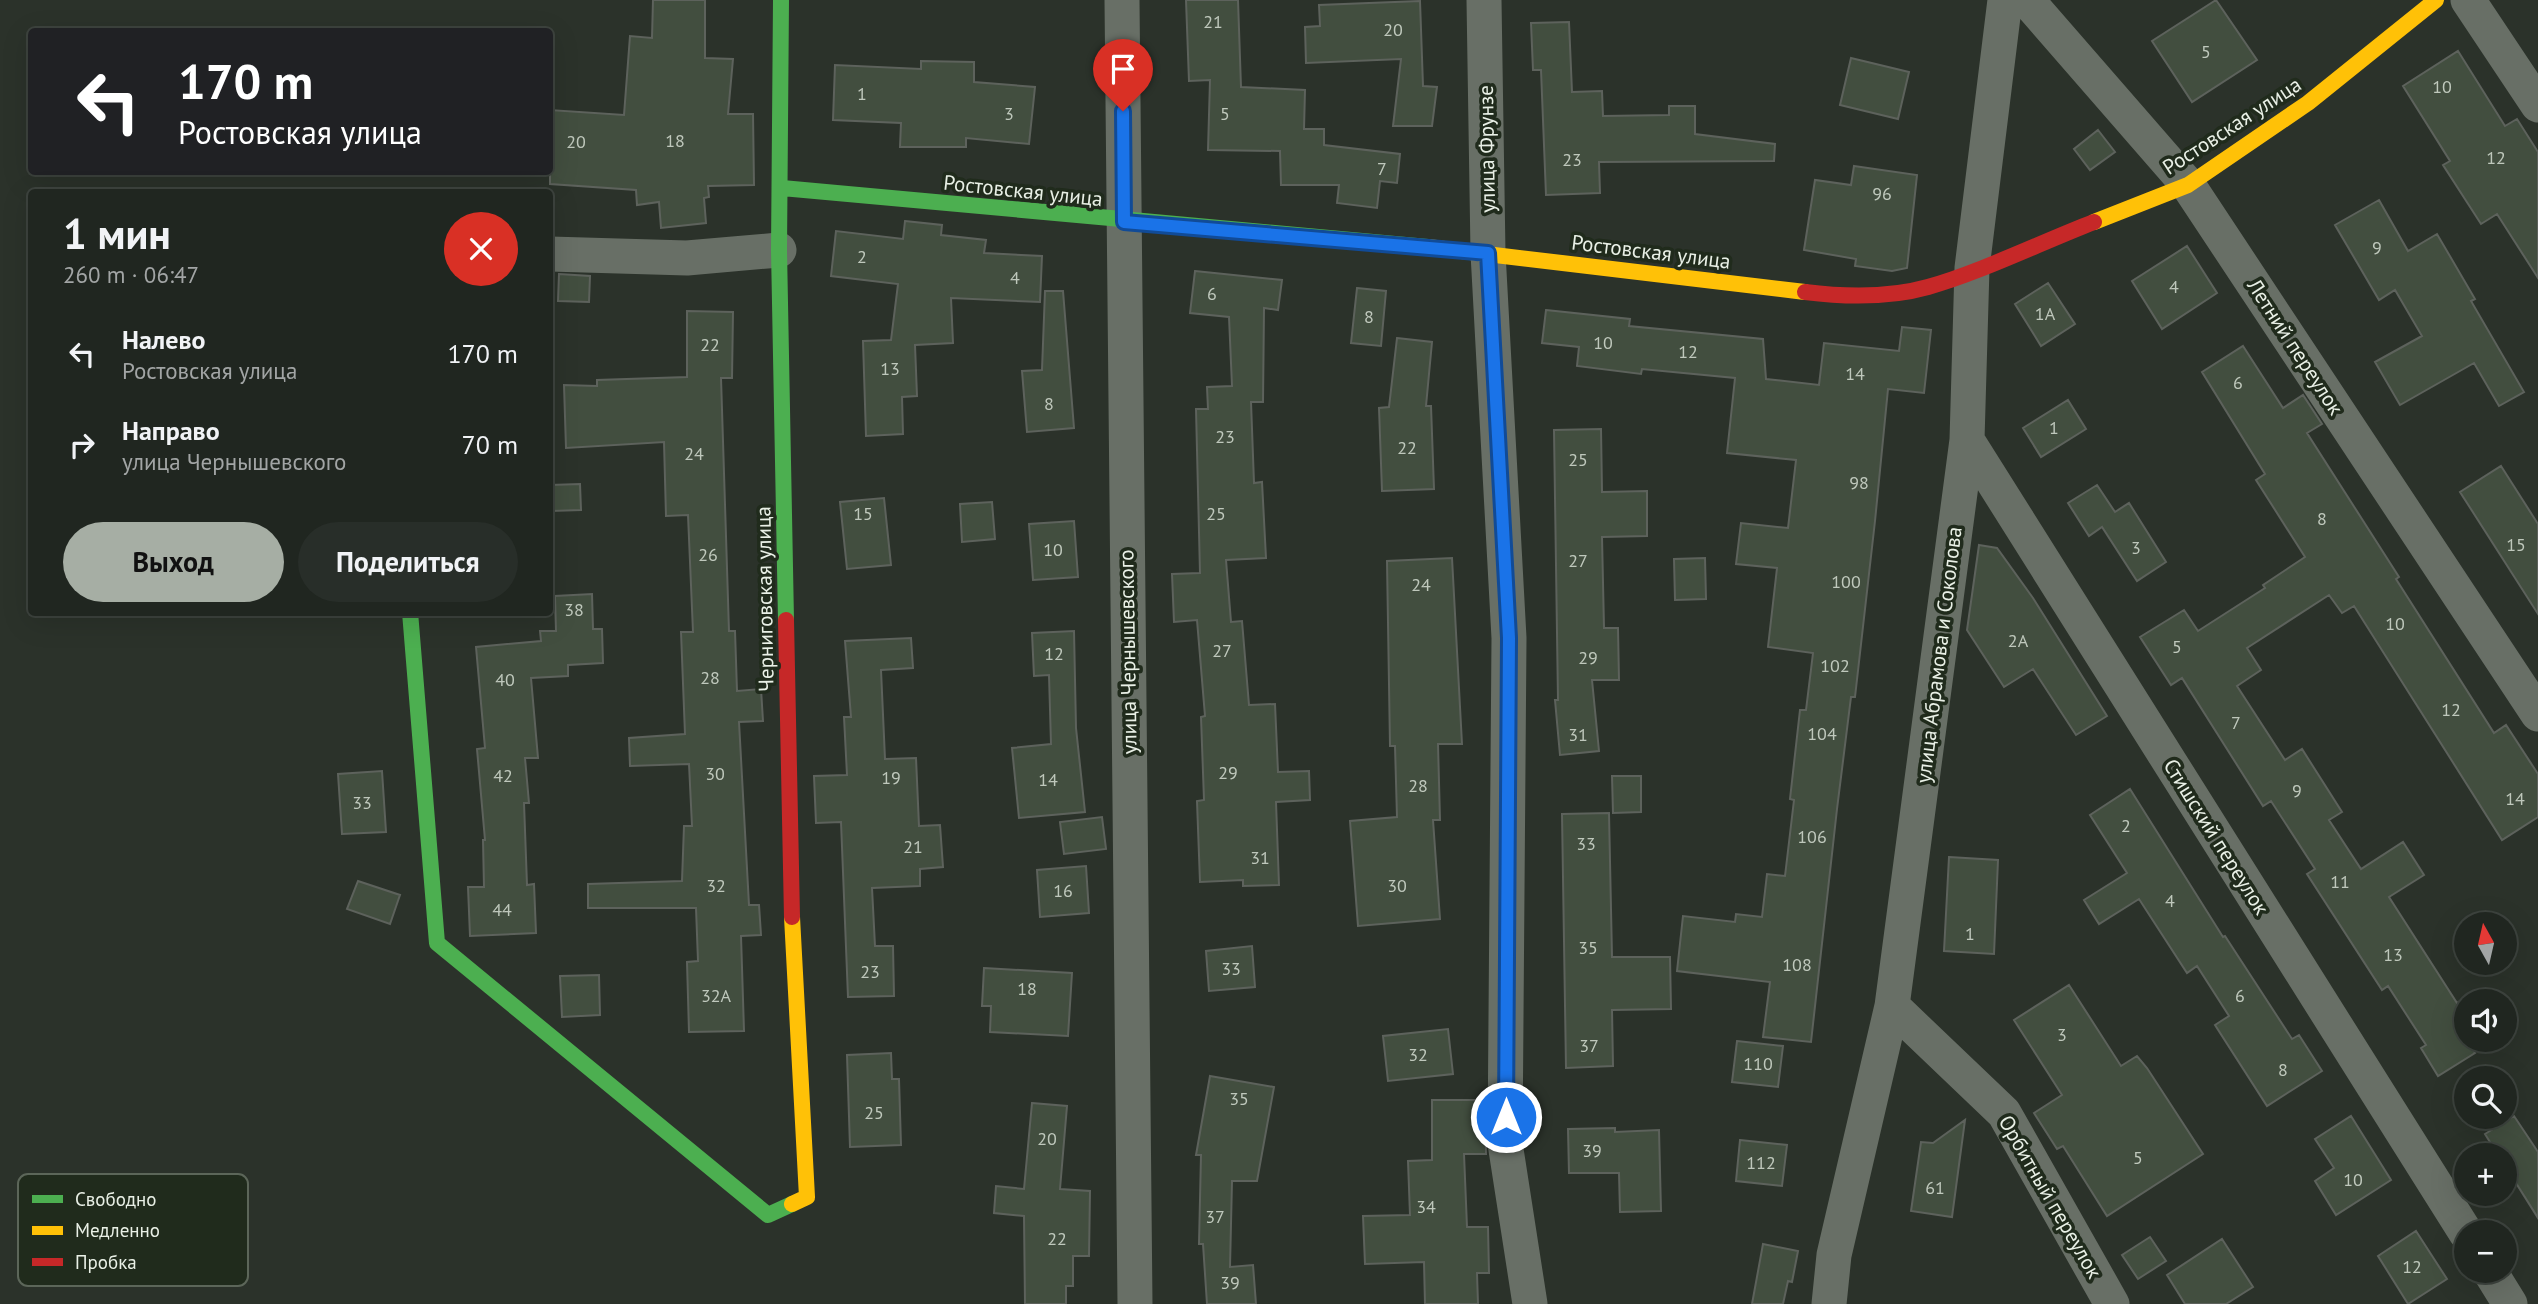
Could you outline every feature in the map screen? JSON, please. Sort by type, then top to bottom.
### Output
[{"type":"street","name":"Черниговская улица","points":[[410,616],[438,943],[768,1215],[807,1197],[793,978],[779,250],[782,188],[781,0]]},
{"type":"street","name":"улица Чернышевского","points":[[1122,0],[1135,1304]]},
{"type":"street","name":"улица Фрунзе","points":[[1484,0],[1488,253],[1509,638],[1505,1143],[1530,1304]]},
{"type":"street","name":"улица Абрамова и Соколова","points":[[1829,1304],[1834,1255],[1892,1006],[1967,440],[1972,268],[2005,0]]},
{"type":"street","name":"Летний переулок","points":[[2027,0],[2188,185],[2538,714]]},
{"type":"street","name":"Ростовская улица","points":[[782,188],[1124,222],[1488,253],[1832,295],[1886,294],[1928,287],[2188,185],[2308,103],[2436,0]]},
{"type":"street","points":[[2468,0],[2538,104]]},
{"type":"street","points":[[553,254],[687,258],[779,250]]},
{"type":"street","name":"Стишский переулок","points":[[1967,440],[2458,1220]]},
{"type":"street","name":"Орбитный переулок","points":[[1892,1006],[2004,1113],[2112,1304]]},
{"type":"street","points":[[2497,1283],[2510,1304]]},
{"type":"building","points":[[653,0],[705,0],[705,58],[733,59],[728,114],[753,114],[754,185],[708,186],[709,197],[704,198],[706,223],[661,228],[659,202],[637,205],[636,190],[550,184],[550,175],[553,175],[553,110],[624,115],[630,36],[652,38]]},
{"type":"building","points":[[1186,0],[1238,0],[1241,87],[1305,90],[1304,129],[1324,129],[1324,145],[1400,154],[1397,183],[1380,181],[1377,208],[1337,203],[1339,185],[1281,185],[1280,151],[1208,150],[1210,80],[1189,81]]},
{"type":"building","points":[[2216,0],[2257,60],[2192,102],[2152,41]]},
{"type":"building","points":[[1420,1],[1423,86],[1437,87],[1432,126],[1393,126],[1401,59],[1306,63],[1305,27],[1320,26],[1319,5]]},
{"type":"building","points":[[1569,22],[1572,92],[1602,91],[1603,116],[1669,115],[1669,106],[1695,106],[1695,134],[1775,144],[1774,161],[1599,162],[1600,193],[1546,195],[1541,70],[1533,70],[1531,23]]},
{"type":"building","points":[[2458,51],[2505,126],[2517,119],[2538,152],[2538,278],[2497,214],[2481,224],[2443,165],[2450,161],[2403,86]]},
{"type":"building","points":[[1851,58],[1909,72],[1898,119],[1840,105]]},
{"type":"building","points":[[921,61],[974,62],[974,82],[1035,87],[1029,144],[966,138],[966,147],[900,147],[901,123],[833,120],[835,65],[921,69]]},
{"type":"building","points":[[2098,130],[2115,152],[2090,170],[2074,149]]},
{"type":"building","points":[[1854,166],[1917,175],[1907,268],[1892,271],[1855,266],[1856,259],[1804,250],[1815,180],[1851,185]]},
{"type":"building","points":[[2379,200],[2408,251],[2437,234],[2475,299],[2471,301],[2524,392],[2499,406],[2474,363],[2400,405],[2375,362],[2422,336],[2395,290],[2379,300],[2335,225]]},
{"type":"building","points":[[905,221],[942,225],[941,235],[986,240],[984,253],[1042,256],[1040,302],[951,298],[953,343],[915,345],[917,396],[902,397],[903,434],[866,436],[863,341],[891,340],[898,284],[831,276],[836,231],[903,239]]},
{"type":"building","points":[[2187,246],[2217,293],[2162,329],[2132,281]]},
{"type":"building","points":[[1195,271],[1282,280],[1278,310],[1264,308],[1263,402],[1251,402],[1254,483],[1262,482],[1266,558],[1226,560],[1231,622],[1242,621],[1249,705],[1275,704],[1278,772],[1309,771],[1310,800],[1276,802],[1279,885],[1243,886],[1243,880],[1200,882],[1197,801],[1204,800],[1201,717],[1205,716],[1197,620],[1174,622],[1172,574],[1200,573],[1196,409],[1208,409],[1207,387],[1232,386],[1229,317],[1190,313]]},
{"type":"building","points":[[559,274],[590,276],[589,302],[558,301]]},
{"type":"building","points":[[2048,283],[2075,324],[2041,346],[2015,304]]},
{"type":"building","points":[[1357,288],[1386,291],[1381,346],[1351,343]]},
{"type":"building","points":[[1045,291],[1063,291],[1074,428],[1027,432],[1022,371],[1042,370]]},
{"type":"building","points":[[1546,310],[1630,319],[1629,326],[1763,339],[1766,379],[1819,385],[1824,343],[1899,351],[1902,327],[1931,330],[1924,393],[1888,389],[1855,697],[1851,697],[1811,1042],[1763,1037],[1770,982],[1677,971],[1683,916],[1735,922],[1736,914],[1762,917],[1767,874],[1785,876],[1794,800],[1790,799],[1800,710],[1806,710],[1813,653],[1768,647],[1777,568],[1736,564],[1741,523],[1788,528],[1796,460],[1727,453],[1735,378],[1642,369],[1641,374],[1577,366],[1579,347],[1542,343]]},
{"type":"building","points":[[687,311],[733,312],[732,378],[721,378],[729,631],[735,631],[737,691],[761,689],[763,721],[739,722],[749,905],[759,905],[761,935],[741,936],[744,1031],[689,1032],[687,962],[698,961],[696,908],[588,908],[588,884],[682,881],[684,826],[692,826],[689,764],[630,766],[629,738],[685,734],[681,632],[693,632],[688,515],[666,516],[664,442],[566,448],[564,385],[597,386],[597,380],[687,377]]},
{"type":"building","points":[[1397,338],[1432,342],[1426,406],[1431,406],[1434,489],[1382,491],[1379,408],[1389,407]]},
{"type":"building","points":[[2243,346],[2283,408],[2303,395],[2322,424],[2307,433],[2399,577],[2396,579],[2494,733],[2506,725],[2538,774],[2538,817],[2502,840],[2354,606],[2342,613],[2329,595],[2247,648],[2261,670],[2237,686],[2285,760],[2302,749],[2342,812],[2329,820],[2361,869],[2403,842],[2424,875],[2389,897],[2454,998],[2454,1052],[2475,1053],[2438,1076],[2421,1048],[2426,1045],[2388,986],[2382,990],[2307,874],[2315,869],[2271,801],[2263,806],[2182,678],[2171,685],[2140,637],[2184,610],[2198,631],[2265,588],[2263,585],[2305,557],[2256,480],[2265,474],[2202,372]]},
{"type":"building","points":[[2068,400],[2086,429],[2041,457],[2023,428]]},
{"type":"building","points":[[1601,429],[1602,492],[1647,491],[1647,536],[1602,537],[1604,628],[1618,628],[1619,680],[1592,680],[1599,751],[1560,755],[1555,700],[1558,700],[1554,430]]},
{"type":"building","points":[[2501,466],[2538,524],[2538,614],[2460,492]]},
{"type":"building","points":[[580,484],[581,510],[553,511],[553,485]]},
{"type":"building","points":[[2097,485],[2115,512],[2129,503],[2166,562],[2137,581],[2102,527],[2089,536],[2068,503]]},
{"type":"building","points":[[884,498],[891,565],[847,569],[840,502]]},
{"type":"building","points":[[992,502],[995,539],[962,542],[960,504]]},
{"type":"building","points":[[1074,521],[1078,577],[1033,580],[1029,524]]},
{"type":"building","points":[[1979,545],[1997,548],[2033,598],[2107,716],[2076,735],[2033,669],[2004,687],[1967,630]]},
{"type":"building","points":[[1452,558],[1462,744],[1438,744],[1440,820],[1433,820],[1440,919],[1358,926],[1350,821],[1397,817],[1395,746],[1390,746],[1387,561]]},
{"type":"building","points":[[1705,558],[1706,599],[1675,600],[1674,559]]},
{"type":"building","points":[[592,594],[593,629],[602,629],[603,663],[568,665],[568,676],[531,678],[538,758],[525,758],[529,803],[524,803],[527,885],[534,884],[536,933],[470,936],[468,887],[484,887],[485,840],[477,749],[485,748],[476,647],[541,641],[540,631],[556,631],[555,596]]},
{"type":"building","points":[[1074,631],[1076,728],[1085,812],[1019,818],[1012,748],[1051,744],[1049,675],[1034,676],[1032,633]]},
{"type":"building","points":[[911,638],[913,668],[881,670],[885,759],[916,758],[919,826],[940,825],[943,867],[920,869],[920,886],[872,888],[875,946],[893,946],[894,996],[848,997],[841,822],[816,823],[814,776],[847,775],[844,717],[851,717],[845,641]]},
{"type":"building","points":[[382,771],[386,832],[342,834],[338,774]]},
{"type":"building","points":[[1612,776],[1641,776],[1641,812],[1613,813]]},
{"type":"building","points":[[2130,789],[2223,937],[2225,936],[2292,1039],[2299,1035],[2322,1071],[2267,1106],[2215,1025],[2229,1016],[2197,966],[2187,973],[2139,899],[2099,924],[2084,900],[2127,873],[2090,815]]},
{"type":"building","points":[[1609,813],[1612,957],[1670,957],[1671,1009],[1612,1010],[1613,1066],[1566,1068],[1562,814]]},
{"type":"building","points":[[1102,817],[1106,849],[1064,854],[1060,822]]},
{"type":"building","points":[[1949,857],[1998,860],[1994,954],[1944,951]]},
{"type":"building","points":[[1086,866],[1089,913],[1040,917],[1037,870]]},
{"type":"building","points":[[358,881],[400,895],[390,924],[347,909]]},
{"type":"building","points":[[1252,946],[1255,987],[1209,991],[1206,951]]},
{"type":"building","points":[[984,968],[1072,973],[1068,1036],[990,1032],[991,1006],[982,1006]]},
{"type":"building","points":[[599,975],[600,1015],[562,1017],[560,976]]},
{"type":"building","points":[[2069,985],[2121,1066],[2137,1056],[2203,1154],[2107,1216],[2063,1146],[2057,1149],[2034,1113],[2062,1095],[2014,1020]]},
{"type":"building","points":[[1448,1029],[1453,1074],[1388,1081],[1383,1036]]},
{"type":"building","points":[[1737,1041],[1783,1046],[1778,1087],[1732,1082]]},
{"type":"building","points":[[891,1053],[892,1079],[899,1079],[901,1145],[850,1147],[847,1055]]},
{"type":"building","points":[[1210,1076],[1274,1087],[1257,1181],[1232,1181],[1230,1267],[1253,1265],[1256,1304],[1207,1304],[1203,1244],[1199,1244],[1201,1155],[1196,1155]]},
{"type":"building","points":[[1432,1100],[1485,1100],[1486,1154],[1464,1154],[1467,1227],[1488,1227],[1489,1273],[1477,1273],[1478,1304],[1425,1304],[1424,1262],[1365,1264],[1363,1216],[1410,1215],[1408,1161],[1432,1160]]},
{"type":"building","points":[[1032,1103],[1067,1106],[1060,1189],[1090,1191],[1089,1256],[1073,1256],[1073,1286],[1066,1286],[1066,1304],[1025,1304],[1024,1216],[994,1213],[996,1186],[1024,1189]]},
{"type":"building","points":[[2351,1116],[2391,1180],[2336,1215],[2315,1181],[2334,1168],[2315,1139]]},
{"type":"building","points":[[1965,1120],[1952,1217],[1911,1211],[1921,1142],[1933,1143]]},
{"type":"building","points":[[2517,1120],[2538,1152],[2538,1218],[2517,1185],[2517,1143],[2491,1143],[2485,1134],[2493,1129],[2517,1129]]},
{"type":"building","points":[[1615,1128],[1615,1132],[1659,1130],[1661,1211],[1620,1212],[1619,1173],[1569,1173],[1568,1129]]},
{"type":"building","points":[[1740,1140],[1787,1145],[1782,1186],[1736,1181]]},
{"type":"building","points":[[2416,1231],[2447,1279],[2408,1304],[2378,1256]]},
{"type":"building","points":[[2150,1237],[2166,1261],[2138,1279],[2122,1255]]},
{"type":"building","points":[[2222,1239],[2253,1287],[2226,1304],[2185,1304],[2167,1275]]},
{"type":"building","points":[[1763,1244],[1798,1251],[1792,1282],[1788,1281],[1783,1304],[1752,1304]]},
{"type":"traffic: fast","points":[[781,0],[779,250],[786,620]]},
{"type":"traffic: fast","points":[[782,188],[1428,247]]},
{"type":"traffic: fast","points":[[410,616],[437,943],[768,1215],[792,1204]]},
{"type":"traffic: slow","points":[[2094,222],[2188,185],[2308,103],[2436,0]]},
{"type":"traffic: slow","points":[[1428,247],[1805,292]]},
{"type":"traffic: slow","points":[[792,917],[807,1197],[792,1204]]},
{"type":"traffic: jam","points":[[1805,292],[1867,296],[1913,291],[1990,265],[2094,222]]},
{"type":"traffic: jam","points":[[786,620],[792,917]]},
{"type":"route","points":[[1123,111],[1124,222],[1488,253],[1509,638],[1506,1117]]}]
